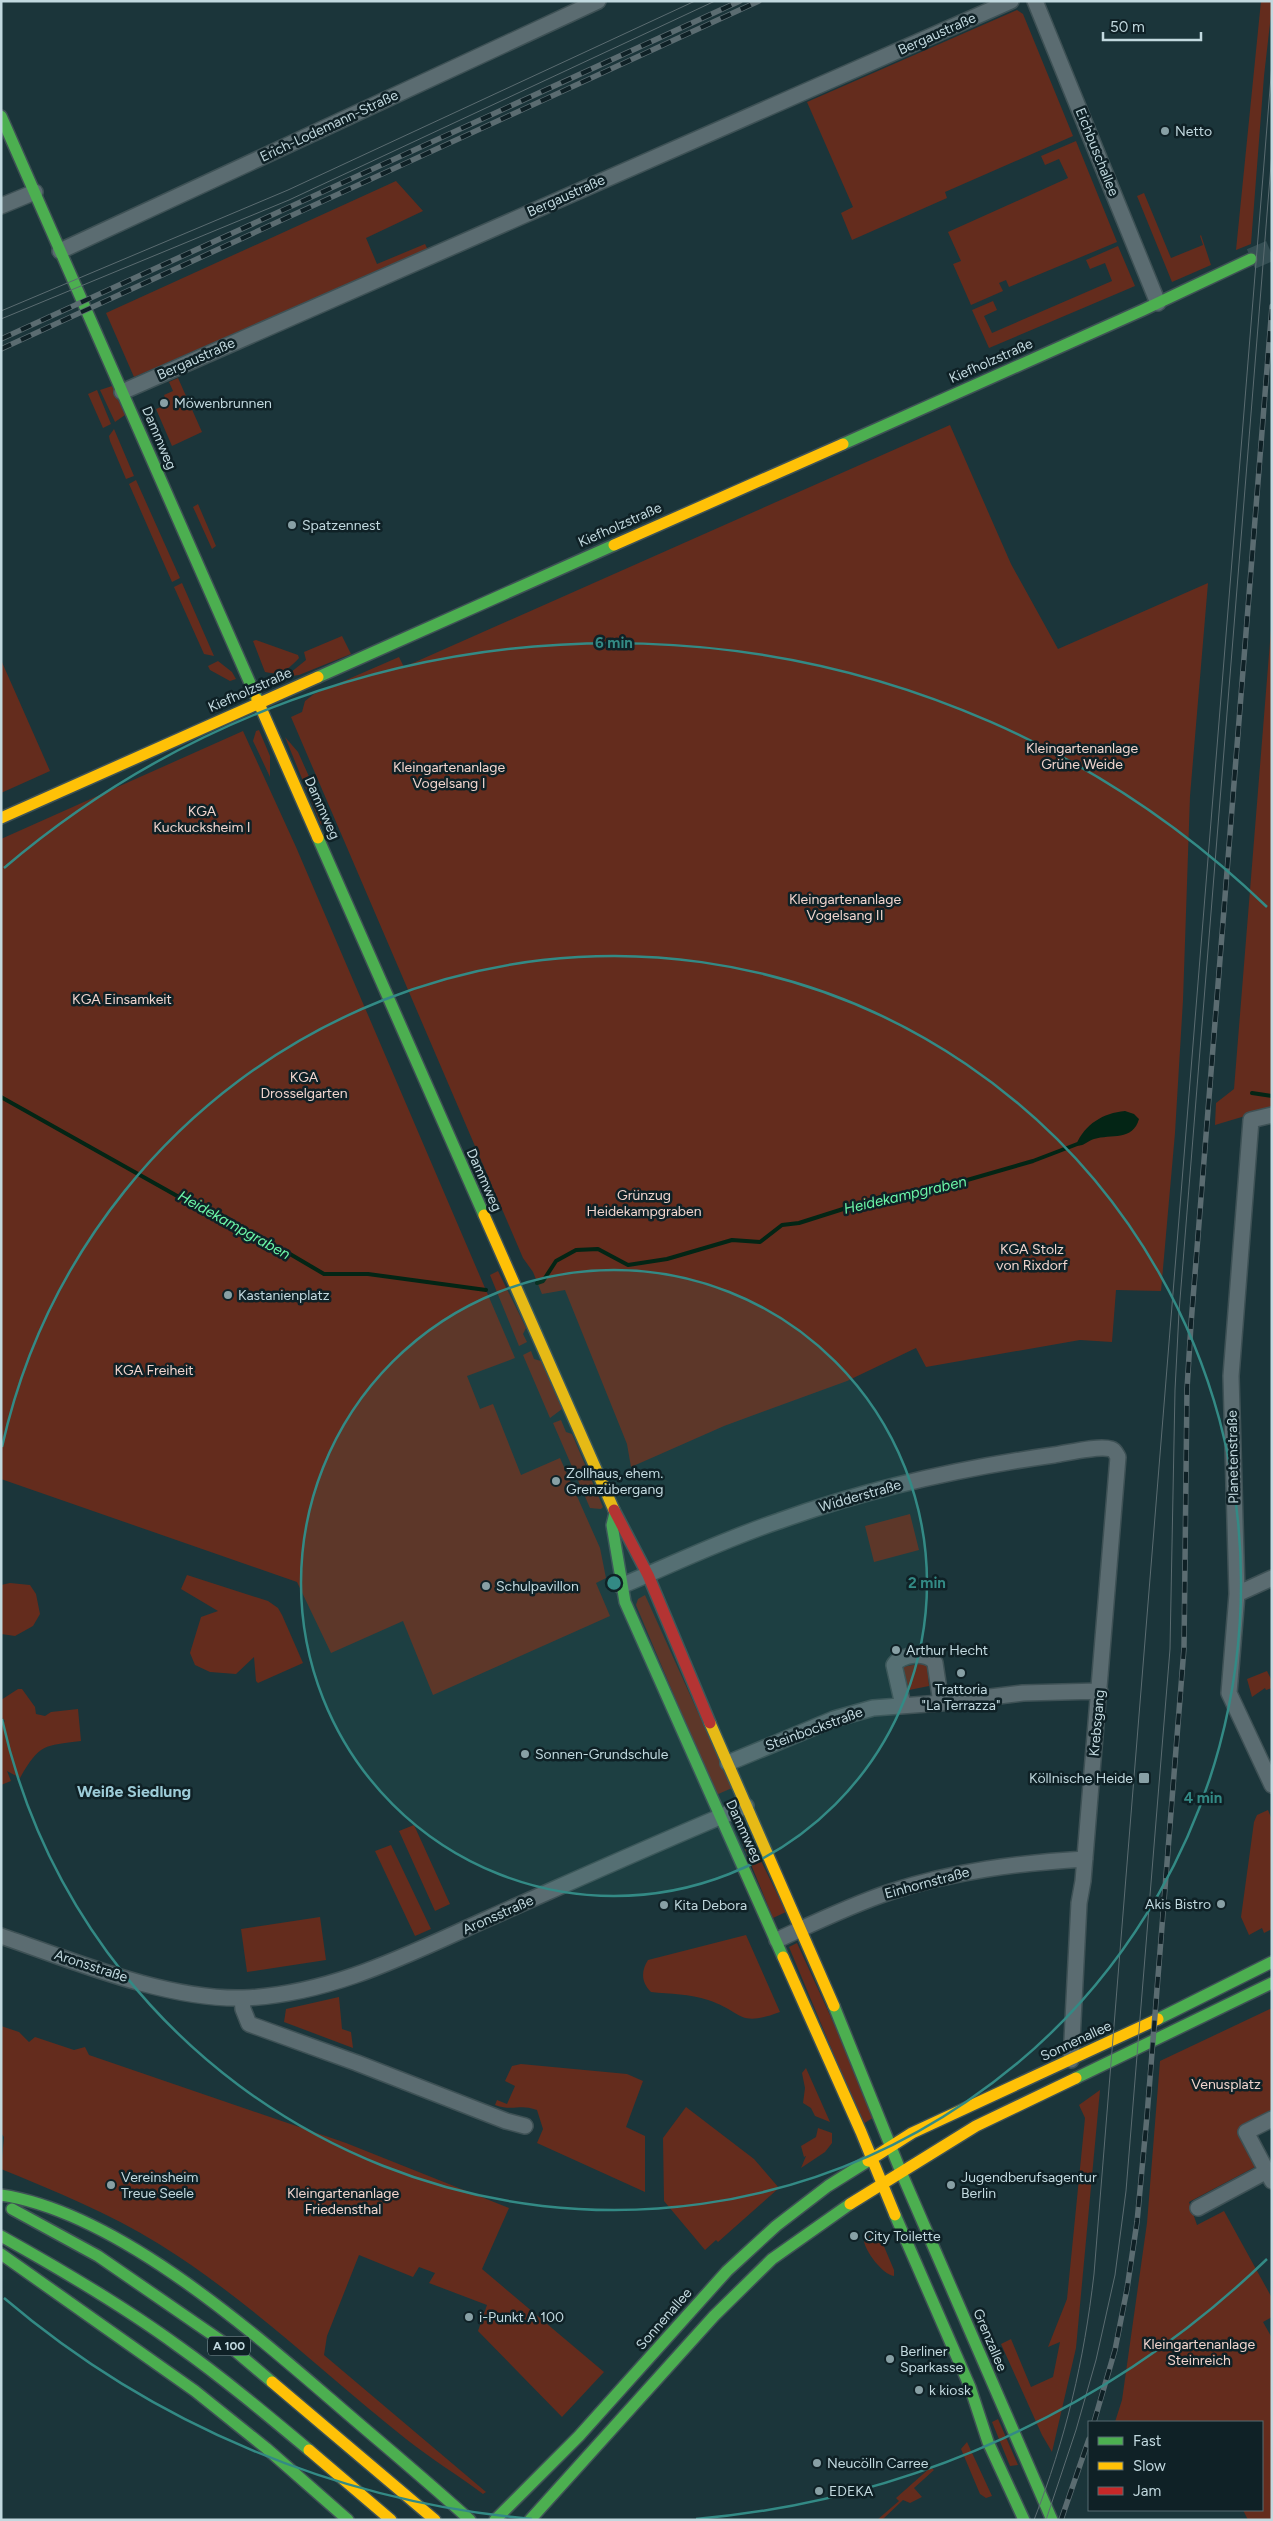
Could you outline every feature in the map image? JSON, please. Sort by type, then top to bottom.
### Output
[{"type":"main road","name":"Dammweg","points":[[1,116],[615,1513],[648,1574],[799,1930],[851,2045],[891,2144]]},
{"type":"main road","name":"Kiefholzstraße","points":[[1,818],[1158,303],[1251,259]]},
{"type":"main road","name":"Dammweg","points":[[615,1513],[612,1525],[621,1586],[628,1611],[696,1765],[722,1816],[777,1940],[872,2156],[882,2184]]},
{"type":"main road","name":"Sonnenallee","points":[[495,2520],[585,2430],[727,2271],[776,2226],[828,2186],[891,2144],[919,2129],[1072,2060],[1272,1962]]},
{"type":"main road","points":[[530,2520],[740,2288],[772,2260],[843,2209],[976,2126],[1272,1983]]},
{"type":"main road","name":"Grenzallee","points":[[891,2144],[1016,2474],[1024,2520]]},
{"type":"main road","name":"Grenzallee","points":[[882,2184],[970,2388],[988,2442],[1052,2520]]},
{"type":"main road","points":[[828,2186],[843,2209]]},
{"type":"main road","points":[[1,2194],[17,2196],[58,2211],[118,2240],[206,2298],[247,2328],[470,2520]]},
{"type":"main road","name":"A 100","points":[[1,2203],[98,2256],[233,2349],[435,2520]]},
{"type":"main road","name":"A 100","points":[[1,2236],[82,2282],[180,2347],[260,2409],[391,2520]]},
{"type":"main road","points":[[1,2254],[196,2391],[266,2448],[348,2520]]},
{"type":"street","name":"Erich-Lodemann-Straße","points":[[60,251],[598,1]]},
{"type":"street","name":"Bergaustraße","points":[[122,392],[1011,1]]},
{"type":"street","name":"Eichbuschallee","points":[[1035,1],[1158,303]]},
{"type":"street","points":[[1,206],[35,192]]},
{"type":"street","name":"Planetenstraße","points":[[1272,1115],[1251,1120],[1231,1376],[1234,1554],[1237,1594],[1229,1693],[1272,1785]]},
{"type":"street","name":"Widderstraße","points":[[621,1586],[779,1521],[878,1490],[977,1467],[1063,1453],[1111,1449]]},
{"type":"street","name":"Krebsgang","points":[[1072,2060],[1079,1902],[1085,1860],[1100,1691],[1118,1457],[1116,1452],[1111,1449]]},
{"type":"street","points":[[1237,1594],[1272,1578]]},
{"type":"street","points":[[903,1704],[894,1665],[900,1659],[924,1655],[932,1658],[934,1663],[941,1703]]},
{"type":"street","name":"Steinbockstraße","points":[[728,1763],[834,1719],[873,1708],[903,1704],[941,1703],[1014,1694],[1100,1691]]},
{"type":"street","name":"Aronsstraße","points":[[1,1936],[148,1984],[192,1994],[242,1998],[305,1990],[384,1965],[746,1806]]},
{"type":"street","name":"Einhornstraße","points":[[777,1940],[889,1892],[958,1873],[1008,1864],[1085,1860]]},
{"type":"street","points":[[242,1998],[243,2009],[249,2024],[357,2062],[506,2121],[525,2126]]},
{"type":"street","points":[[1198,2208],[1269,2176],[1246,2132],[1272,2119]]},
{"type":"green space","points":[[1261,1],[1272,1],[1272,6],[1264,76],[1251,244],[1236,250]]},
{"type":"green space","points":[[1017,10],[1023,14],[1073,136],[945,192],[947,198],[852,240],[841,213],[853,207],[807,102]]},
{"type":"green space","points":[[1076,141],[1117,242],[1009,287],[1006,280],[999,283],[1003,291],[971,305],[953,264],[961,261],[948,232],[1068,178],[1059,159],[1045,165],[1041,156]]},
{"type":"green space","points":[[396,181],[423,211],[366,238],[377,264],[425,244],[428,250],[134,377],[106,313]]},
{"type":"green space","points":[[1144,193],[1171,258],[1203,245],[1201,235],[1211,265],[1172,282],[1137,196]]},
{"type":"green space","points":[[1118,246],[1135,286],[989,348],[972,310],[993,301],[997,310],[984,316],[992,333],[1112,281],[1105,263],[1090,269],[1086,260]]},
{"type":"green space","points":[[178,378],[202,432],[172,446],[156,409],[168,404],[164,395],[173,391],[169,382]]},
{"type":"green space","points":[[112,386],[125,415],[115,422],[100,390]]},
{"type":"green space","points":[[97,390],[111,424],[103,428],[88,394]]},
{"type":"green space","points":[[950,425],[1011,564],[1058,649],[1208,583],[1190,796],[1183,1000],[1175,1133],[1161,1291],[1116,1290],[1112,1342],[1080,1340],[926,1367],[916,1348],[847,1381],[724,1426],[631,1467],[627,1444],[565,1290],[542,1294],[533,1272],[523,1258],[291,717],[302,712],[305,701],[314,694],[399,657],[404,667]]},
{"type":"green space","points":[[114,429],[134,476],[126,479],[110,441],[109,436]]},
{"type":"green space","points":[[136,480],[180,578],[172,582],[129,484]]},
{"type":"green space","points":[[198,504],[216,546],[212,549],[193,507]]},
{"type":"green space","points":[[182,583],[214,656],[204,654],[174,587]]},
{"type":"green space","points":[[1272,617],[1272,1108],[1215,1125],[1216,1103],[1234,1089]]},
{"type":"green space","points":[[342,636],[351,654],[299,675],[291,676],[290,673],[306,660],[304,652]]},
{"type":"green space","points":[[256,640],[298,655],[299,658],[284,671],[275,673],[265,672],[253,641]]},
{"type":"green space","points":[[1,660],[50,771],[1,793]]},
{"type":"green space","points":[[218,661],[232,672],[236,679],[230,681],[210,670],[208,666]]},
{"type":"green space","points":[[259,730],[270,756],[270,777],[253,741],[256,731]]},
{"type":"green space","points":[[243,731],[296,847],[515,1358],[467,1376],[480,1409],[493,1404],[521,1475],[560,1458],[600,1548],[606,1578],[596,1583],[610,1616],[433,1695],[403,1621],[331,1653],[297,1582],[1,1479],[1,839]]},
{"type":"green space","points":[[285,737],[298,752],[329,821],[321,825]]},
{"type":"green space","points":[[498,1271],[526,1328],[523,1334],[527,1342],[519,1346],[490,1275]]},
{"type":"green space","points":[[531,1351],[534,1359],[541,1361],[562,1409],[550,1418],[523,1355]]},
{"type":"green space","points":[[561,1420],[566,1432],[572,1434],[603,1507],[601,1509],[590,1508],[553,1423]]},
{"type":"green space","points":[[910,1514],[919,1550],[874,1562],[865,1526]]},
{"type":"green space","points":[[187,1575],[268,1601],[278,1608],[303,1663],[258,1683],[256,1681],[254,1657],[236,1674],[210,1672],[195,1665],[190,1653],[201,1617],[218,1611],[181,1589]]},
{"type":"green space","points":[[10,1583],[30,1585],[36,1594],[40,1614],[33,1626],[15,1636],[1,1634],[1,1585]]},
{"type":"green space","points":[[645,1595],[732,1788],[716,1795],[636,1605],[638,1599]]},
{"type":"green space","points":[[923,1663],[927,1666],[929,1686],[909,1690],[903,1667]]},
{"type":"green space","points":[[1267,1671],[1272,1681],[1272,1688],[1266,1690],[1265,1688],[1252,1697],[1247,1679]]},
{"type":"green space","points":[[18,1689],[22,1689],[35,1707],[36,1714],[45,1716],[51,1712],[78,1709],[81,1741],[44,1748],[33,1758],[20,1778],[7,1771],[11,1781],[1,1785],[1,1724],[5,1721],[1,1717],[1,1700]]},
{"type":"green space","points":[[1268,1810],[1272,1820],[1272,1929],[1264,1933],[1262,1928],[1249,1935],[1241,1917],[1254,1822],[1257,1815]]},
{"type":"green space","points":[[741,1820],[786,1912],[773,1918],[734,1823]]},
{"type":"green space","points":[[414,1825],[450,1904],[435,1911],[399,1831]]},
{"type":"green space","points":[[391,1845],[431,1929],[415,1936],[375,1851]]},
{"type":"green space","points":[[320,1917],[326,1960],[247,1972],[241,1929]]},
{"type":"green space","points":[[746,1935],[780,2012],[756,2019],[748,2018],[701,1998],[651,1992],[645,1984],[643,1972],[648,1960]]},
{"type":"green space","points":[[797,1943],[876,2116],[863,2124],[789,1947]]},
{"type":"green space","points":[[339,1997],[342,2029],[351,2032],[353,2048],[284,2022],[286,2009]]},
{"type":"green space","name":"Kleingartenanlage Steinreich","points":[[1272,2008],[1272,2112],[1237,2132],[1255,2167],[1189,2202],[1197,2225],[1224,2211],[1272,2298],[1272,2317],[1263,2322],[1272,2338],[1272,2520],[1248,2520],[1244,2511],[1263,2511],[1263,2421],[1115,2421],[1122,2400],[1147,2223],[1160,2061]]},
{"type":"green space","name":"Kleingartenanlage Friedensthal","points":[[1,2026],[19,2032],[29,2042],[35,2037],[74,2050],[85,2047],[89,2055],[346,2143],[509,2208],[482,2269],[604,2372],[562,2417],[478,2331],[487,2305],[429,2283],[435,2273],[419,2267],[413,2277],[359,2255],[327,2336],[324,2355],[486,2492],[483,2494],[406,2439],[255,2313],[192,2266],[121,2222],[62,2194],[1,2169],[4,2137],[1,2133]]},
{"type":"green space","points":[[521,2064],[627,2074],[643,2081],[626,2127],[645,2136],[645,2192],[537,2143],[543,2129],[537,2110],[525,2107],[507,2108],[495,2105],[497,2100],[507,2104],[515,2086],[505,2081],[512,2066]]},
{"type":"green space","points":[[806,2068],[830,2122],[815,2116],[811,2108],[803,2103],[805,2088],[802,2073]]},
{"type":"green space","points":[[1100,2090],[1076,2348],[1052,2452],[1042,2435],[1001,2344],[1011,2339],[1031,2387],[1053,2377],[1060,2342],[1048,2347],[1067,2299],[1085,2118],[1079,2105]]},
{"type":"green space","points":[[686,2107],[754,2159],[779,2188],[718,2242],[716,2240],[705,2250],[664,2201],[663,2138]]},
{"type":"green space","points":[[818,2128],[832,2133],[832,2143],[825,2152],[801,2168],[806,2156],[804,2157],[801,2146],[816,2137]]},
{"type":"green space","points":[[872,2234],[880,2237],[894,2270],[894,2276],[885,2272],[868,2251],[864,2241]]},
{"type":"green space","points":[[998,2419],[1018,2465],[1010,2466],[992,2422]]},
{"type":"green space","points":[[967,2442],[992,2496],[986,2498],[980,2494],[961,2449]]},
{"type":"green space","points":[[931,2467],[934,2470],[914,2488],[922,2497],[910,2503],[903,2500],[882,2520],[877,2520],[899,2501],[896,2498]]},
{"type":"shaded area","points":[[1125,1111],[1134,1114],[1139,1119],[1132,1131],[1127,1134],[1094,1139],[1083,1145],[1076,1145],[1084,1131],[1096,1121],[1109,1114]]},
{"type":"waterway","name":"Heidekampgraben","points":[[1252,1093],[1272,1096]]},
{"type":"waterway","name":"Heidekampgraben","points":[[1,1097],[179,1197],[290,1254],[324,1274],[368,1274],[486,1290]]},
{"type":"waterway","name":"Heidekampgraben","points":[[537,1283],[543,1281],[556,1261],[576,1250],[598,1249],[628,1265],[667,1259],[732,1240],[760,1242],[782,1225],[799,1223],[884,1196],[915,1195],[1033,1161],[1080,1143]]},
{"type":"tunnel","points":[[1251,259],[1272,250]]},
{"type":"tram line","points":[[1,311],[288,190],[695,1]]},
{"type":"tram line","points":[[1,319],[289,200],[715,1]]},
{"type":"tram line","points":[[1034,2520],[1055,2459],[1072,2399],[1085,2338],[1094,2274],[1272,64]]},
{"type":"tram line","points":[[1046,2520],[1076,2430],[1096,2360],[1115,2275],[1126,2191],[1170,1649],[1175,1390],[1179,1312],[1272,152]]},
{"type":"railway","points":[[1,339],[740,1]]},
{"type":"railway","points":[[1,349],[759,1]]},
{"type":"railway","points":[[1094,2421],[1115,2350],[1127,2289],[1137,2222],[1147,2116],[1184,1648],[1187,1389],[1191,1324],[1272,306]]},
{"type":"railway","points":[[1061,2520],[1088,2442]]},
{"type":"traffic: fast","points":[[1,116],[257,699]]},
{"type":"traffic: fast","points":[[843,444],[1143,310],[1251,259]]},
{"type":"traffic: fast","points":[[318,677],[614,545]]},
{"type":"traffic: fast","points":[[318,838],[484,1215]]},
{"type":"traffic: fast","points":[[615,1513],[612,1525],[625,1602],[783,1957]]},
{"type":"traffic: fast","points":[[1158,2019],[1272,1962]]},
{"type":"traffic: fast","points":[[1076,2078],[1272,1983]]},
{"type":"traffic: fast","points":[[834,2006],[901,2172],[1052,2520]]},
{"type":"traffic: fast","points":[[495,2520],[579,2436],[727,2271],[776,2226],[828,2186],[868,2161]]},
{"type":"traffic: fast","points":[[1,2195],[45,2206],[90,2224],[135,2249],[179,2278],[263,2342],[470,2520]]},
{"type":"traffic: fast","points":[[530,2520],[714,2316],[772,2259],[850,2204]]},
{"type":"traffic: fast","points":[[12,2209],[98,2256],[233,2349],[272,2382]]},
{"type":"traffic: fast","points":[[895,2215],[970,2387],[988,2442],[1024,2520]]},
{"type":"traffic: fast","points":[[1,2236],[91,2288],[157,2331],[228,2383],[309,2450]]},
{"type":"traffic: fast","points":[[1,2254],[195,2391],[266,2448],[348,2520]]},
{"type":"traffic: slow","points":[[614,545],[843,444]]},
{"type":"traffic: slow","points":[[1,818],[318,677]]},
{"type":"traffic: slow","points":[[257,699],[318,838]]},
{"type":"traffic: slow","points":[[484,1215],[614,1510]]},
{"type":"traffic: slow","points":[[710,1723],[834,2006]]},
{"type":"traffic: slow","points":[[783,1957],[861,2132],[895,2215]]},
{"type":"traffic: slow","points":[[868,2161],[912,2133],[1158,2019]]},
{"type":"traffic: slow","points":[[850,2204],[976,2126],[1076,2078]]},
{"type":"traffic: slow","points":[[272,2382],[435,2520]]},
{"type":"traffic: slow","points":[[309,2450],[391,2520]]},
{"type":"traffic: jam","points":[[614,1510],[648,1575],[710,1723]]},
{"type":"place","name":"Netto","points":[[1165,131]]},
{"type":"place","name":"Möwenbrunnen","points":[[164,403]]},
{"type":"place","name":"Spatzennest","points":[[292,525]]},
{"type":"place","name":"Kastanienplatz","points":[[228,1295]]},
{"type":"place","name":"Zollhaus, ehem. Grenzübergang","points":[[556,1481]]},
{"type":"place","name":"Schulpavillon","points":[[486,1586]]},
{"type":"place","name":"Arthur Hecht","points":[[896,1650]]},
{"type":"place","name":"Trattoria \"La Terrazza\"","points":[[961,1673]]},
{"type":"place","name":"Sonnen-Grundschule","points":[[525,1754]]},
{"type":"place","name":"Köllnische Heide","points":[[1144,1778]]},
{"type":"place","name":"Akis Bistro","points":[[1221,1904]]},
{"type":"place","name":"Kita Debora","points":[[664,1905]]},
{"type":"place","name":"Vereinsheim Treue Seele","points":[[111,2185]]},
{"type":"place","name":"Jugendberufsagentur Berlin","points":[[951,2185]]},
{"type":"place","name":"City Toilette","points":[[854,2236]]},
{"type":"place","name":"i-Punkt A 100","points":[[469,2317]]},
{"type":"place","name":"Berliner Sparkasse","points":[[890,2359]]},
{"type":"place","name":"k kiosk","points":[[919,2390]]},
{"type":"place","name":"Neucölln Carree","points":[[817,2463]]},
{"type":"place","name":"EDEKA","points":[[819,2491]]},
{"type":"district","name":"Weiße Siedlung","points":[[134,1791]]},
{"type":"park label","name":"Kleingartenanlage Grüne Weide","points":[[1082,756]]},
{"type":"park label","name":"Kleingartenanlage Vogelsang I","points":[[449,776]]},
{"type":"park label","name":"KGA Kuckucksheim I","points":[[202,820]]},
{"type":"park label","name":"Kleingartenanlage Vogelsang II","points":[[845,908]]},
{"type":"park label","name":"KGA Einsamkeit","points":[[122,999]]},
{"type":"park label","name":"KGA Drosselgarten","points":[[304,1086]]},
{"type":"park label","name":"Grünzug Heidekampgraben","points":[[644,1204]]},
{"type":"park label","name":"KGA Stolz von Rixdorf","points":[[1032,1258]]},
{"type":"park label","name":"KGA Freiheit","points":[[154,1370]]},
{"type":"park label","name":"Venusplatz","points":[[1226,2084]]}]
